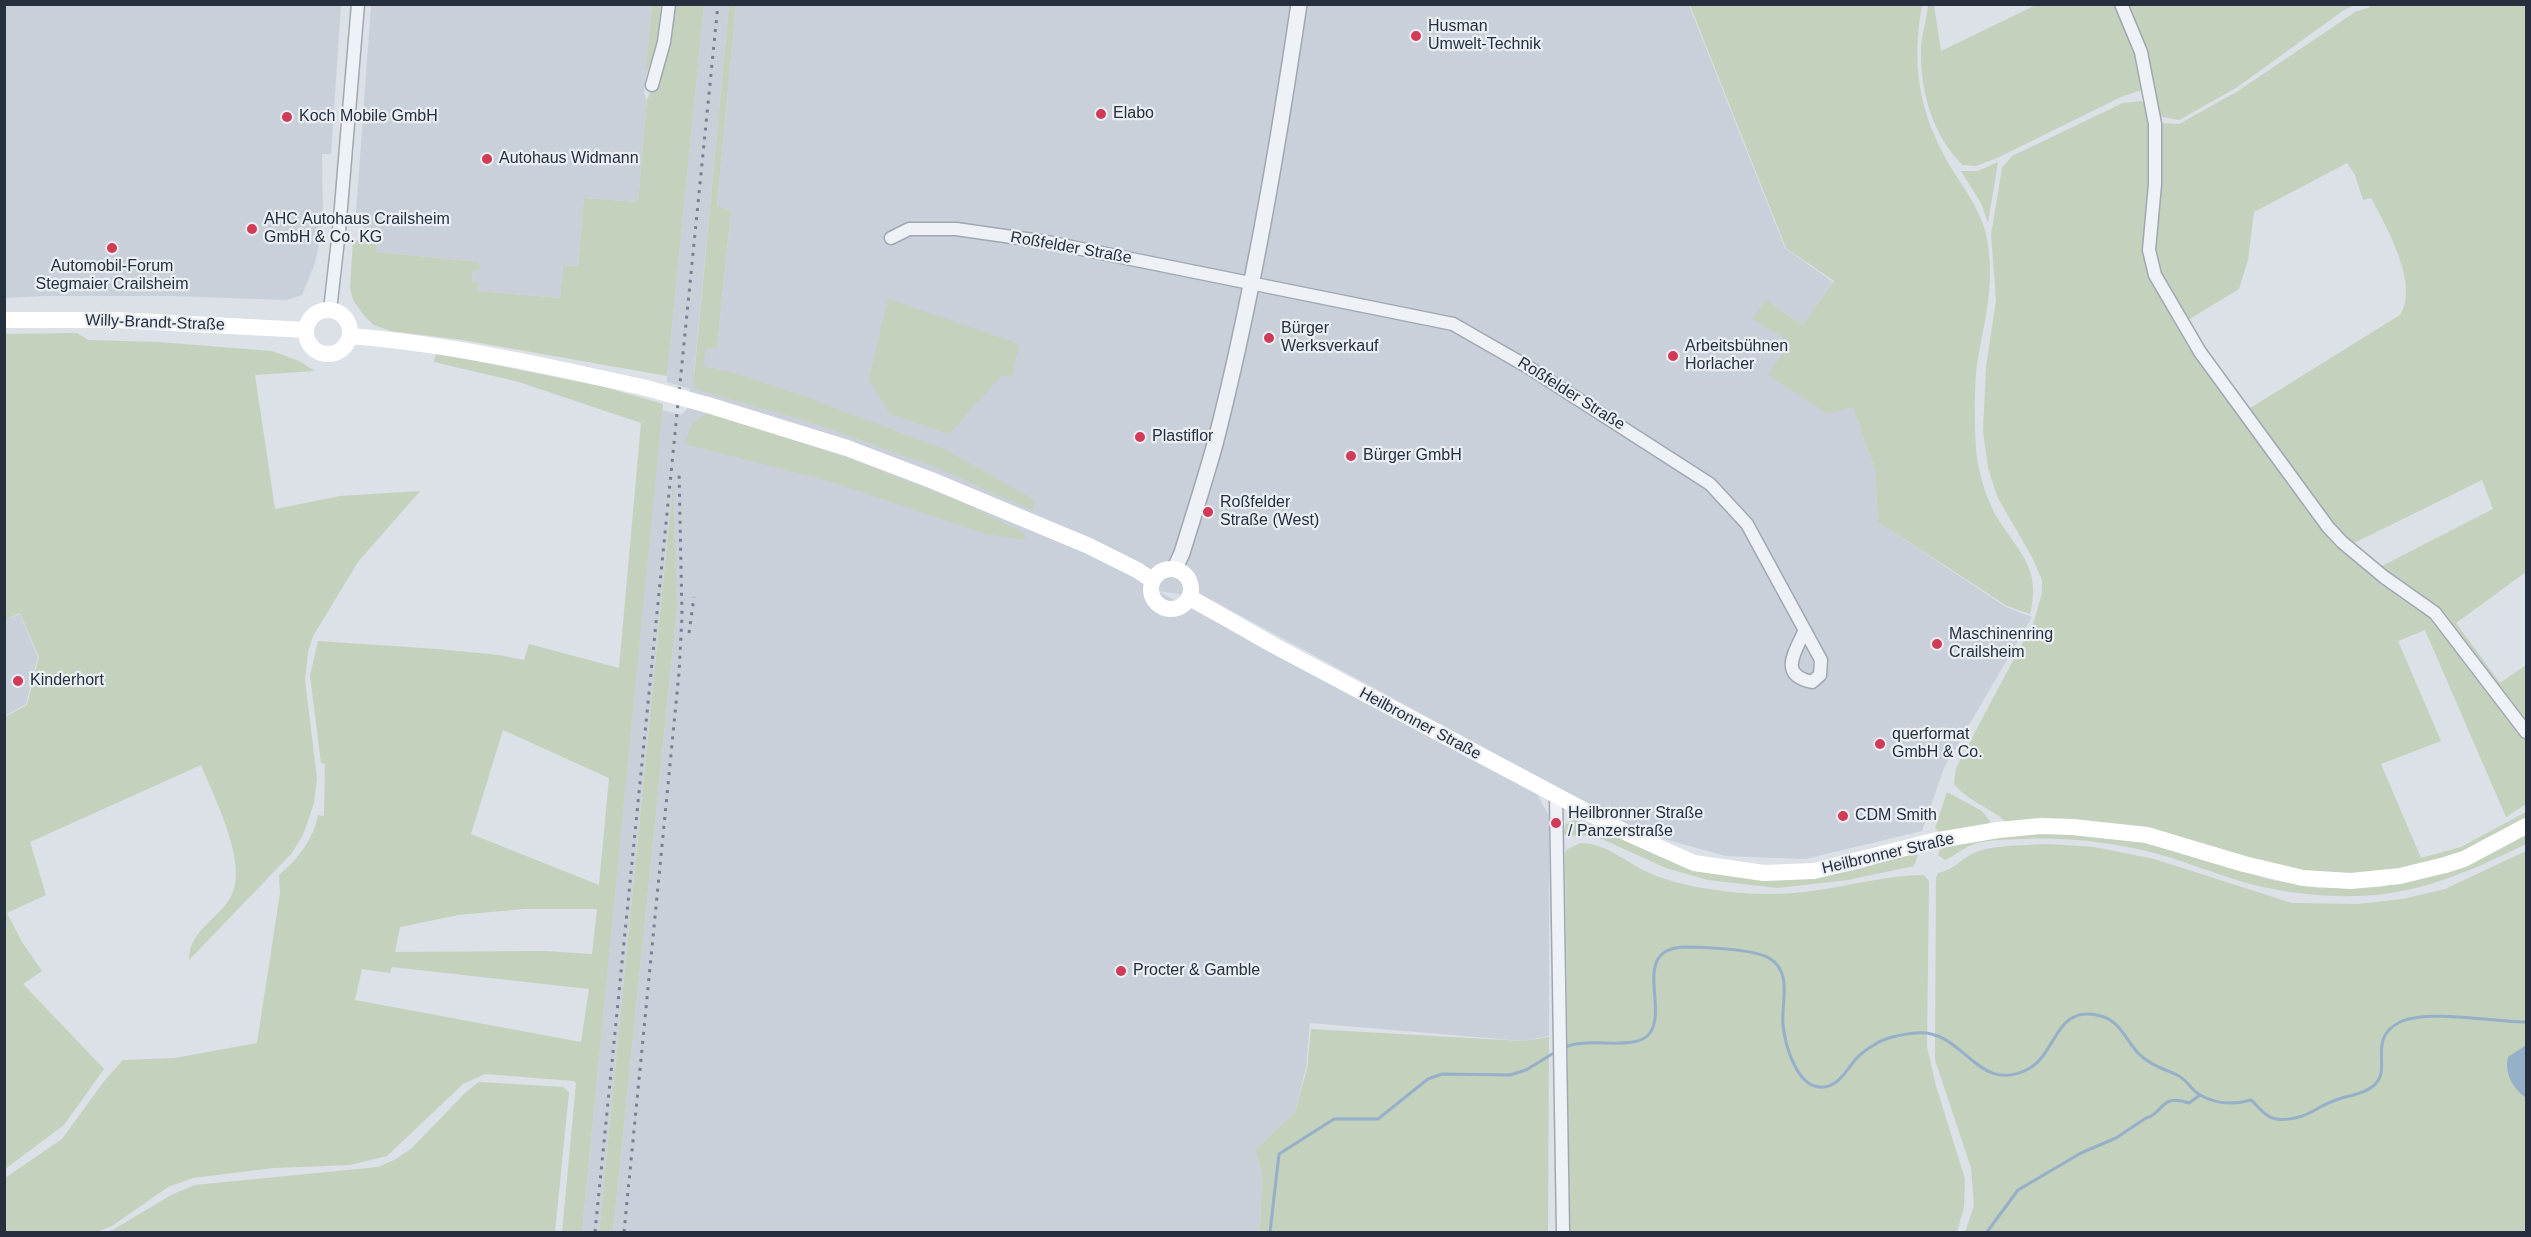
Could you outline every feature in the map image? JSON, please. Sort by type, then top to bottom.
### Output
[{"type":"main road","points":[[330,310],[337,312],[348,322],[350,336],[343,349],[329,355],[322,354],[309,345],[306,330],[311,318],[317,313],[330,310]]},
{"type":"main road","name":"Willy-Brandt-Straße","points":[[4,320],[115,320],[306,330]]},
{"type":"main road","points":[[350,336],[423,344],[552,367],[646,388],[708,405],[847,448],[931,480],[1089,546],[1152,580]]},
{"type":"main road","points":[[1175,568],[1187,576],[1190,583],[1189,597],[1184,604],[1175,609],[1166,609],[1158,605],[1151,594],[1152,580],[1165,569],[1175,568]]},
{"type":"main road","name":"Heilbronner Straße","points":[[1189,597],[1273,645],[1556,796],[1648,844],[1695,863],[1764,873],[1814,871],[1933,841],[1998,830],[2041,826],[2092,828],[2147,836],[2244,864],[2303,878],[2326,881],[2370,880],[2423,872],[2464,859],[2526,826]]},
{"type":"street","points":[[330,310],[358,4]]},
{"type":"street","points":[[652,85],[664,42],[669,4]]},
{"type":"street","points":[[1175,568],[1182,553],[1215,444],[1252,282],[1277,147],[1299,4]]},
{"type":"street","points":[[2121,4],[2141,52],[2151,94],[2157,152],[2149,239],[2150,260],[2170,303],[2200,352],[2328,527],[2342,542],[2384,577],[2435,613],[2526,732]]},
{"type":"street","name":"Roßfelder Straße","points":[[891,238],[909,229],[956,229],[1047,242],[1453,324],[1528,367],[1710,484],[1747,524],[1804,632]]},
{"type":"street","points":[[1556,796],[1563,1233]]},
{"type":"shaded area","points":[[5,4],[341,5],[331,154],[322,154],[321,236],[315,263],[302,295],[287,300],[171,296],[5,298]]},
{"type":"shaded area","points":[[371,5],[652,5],[638,202],[584,198],[578,266],[563,265],[560,298],[478,291],[472,282],[473,270],[481,270],[479,262],[376,252],[377,243],[363,242],[364,227],[355,226]]},
{"type":"shaded area","points":[[704,5],[729,5],[694,374],[704,366],[704,349],[717,348],[731,211],[717,205],[736,5],[1689,5],[1785,248],[1833,282],[1802,325],[1767,301],[1790,342],[1853,407],[1875,470],[1878,522],[2006,607],[2032,617],[1944,768],[1922,831],[1805,859],[1725,856],[1640,832],[1210,599],[1158,591],[1537,794],[1549,816],[1549,1036],[1523,1041],[1310,1023],[1306,1068],[1295,1112],[1255,1150],[1262,1173],[1260,1232],[613,1232],[677,608],[672,490],[599,1232],[582,1232],[662,410],[681,415],[687,409],[690,389],[667,382],[667,376]]},
{"type":"shaded area","name":"Kinderhort","points":[[20,614],[38,657],[26,704],[5,716],[5,620]]},
{"type":"green space","points":[[652,5],[661,5],[657,47],[645,77]]},
{"type":"green space","points":[[673,5],[704,5],[667,376],[463,340],[391,331],[374,325],[365,317],[353,300],[350,288],[353,240],[377,243],[376,252],[479,262],[481,270],[473,270],[472,282],[479,283],[478,291],[560,298],[563,265],[578,266],[584,198],[638,202],[647,100],[659,73]]},
{"type":"green space","points":[[729,5],[736,5],[717,205],[731,211],[717,348],[705,349],[704,366],[738,374],[806,397],[946,450],[1035,500],[1032,510],[933,466],[813,423],[693,388]]},
{"type":"green space","points":[[1690,5],[1922,5],[1917,48],[1920,88],[1925,108],[1939,146],[1980,216],[1989,251],[1990,284],[1975,385],[1978,464],[1993,510],[2026,561],[2030,572],[2033,598],[2030,614],[2007,606],[1878,522],[1875,470],[1853,407],[1828,414],[1768,375],[1790,342],[1753,319],[1766,300],[1802,325],[1834,281],[1786,248]]},
{"type":"green space","points":[[1928,5],[1934,5],[1941,51],[2036,5],[2118,5],[2137,48],[2144,89],[2121,97],[1997,158],[1976,166],[1963,165],[1936,127],[1926,97],[1921,50]]},
{"type":"green space","points":[[2125,5],[2354,5],[2236,88],[2179,120],[2156,116]]},
{"type":"green space","points":[[2370,5],[2526,5],[2526,572],[2456,623],[2500,683],[2526,665],[2526,725],[2451,625],[2378,568],[2493,509],[2482,480],[2348,546],[2247,410],[2400,315],[2405,303],[2404,272],[2392,239],[2371,198],[2363,200],[2355,175],[2347,163],[2254,212],[2248,260],[2239,289],[2183,323],[2167,294],[2151,250],[2160,123],[2179,124],[2238,91],[2355,12],[2370,7]]},
{"type":"green space","points":[[2141,101],[2148,106],[2150,117],[2150,210],[2158,288],[2191,349],[2333,539],[2427,611],[2526,734],[2526,804],[2506,817],[2425,630],[2398,641],[2441,741],[2381,764],[2421,858],[2461,847],[2526,812],[2526,820],[2468,851],[2384,874],[2297,872],[2194,843],[2007,823],[1954,784],[1956,768],[2034,621],[2042,593],[2042,580],[2033,559],[1997,496],[1988,468],[1983,431],[1986,367],[1996,300],[1991,235],[2002,168],[2012,156],[2123,103]]},
{"type":"green space","points":[[1998,162],[1988,223],[1981,203],[1961,171],[1978,171]]},
{"type":"green space","points":[[888,299],[1019,344],[1012,376],[1001,376],[949,434],[890,414],[869,380]]},
{"type":"green space","points":[[77,333],[88,340],[158,342],[272,351],[299,361],[315,371],[255,375],[275,509],[340,496],[420,491],[358,562],[313,636],[308,652],[305,680],[317,779],[314,803],[303,835],[292,853],[189,960],[195,939],[229,901],[236,878],[227,828],[201,765],[30,842],[46,895],[7,913],[22,942],[42,971],[23,984],[104,1069],[64,1125],[5,1169],[5,717],[27,705],[39,657],[20,613],[5,620],[5,334]]},
{"type":"green space","points":[[436,353],[604,387],[663,404],[582,1232],[562,1232],[576,1084],[574,1081],[485,1074],[463,1084],[387,1156],[350,1165],[274,1168],[193,1178],[168,1187],[112,1226],[97,1232],[5,1232],[5,1178],[62,1139],[105,1080],[123,1060],[175,1058],[257,1043],[280,893],[279,875],[304,848],[313,832],[318,815],[324,816],[325,764],[321,763],[310,676],[318,641],[437,649],[499,655],[524,660],[529,644],[619,668],[641,423],[519,382],[434,362]],"holes":[[[503,730],[609,778],[599,885],[471,834]],[[524,909],[597,909],[592,954],[544,951],[395,952],[400,927],[458,915]],[[392,967],[589,989],[581,1042],[355,1000],[362,969],[390,973]]]},
{"type":"green space","points":[[709,413],[851,459],[963,503],[1024,533],[1025,540],[987,534],[829,481],[685,444],[693,422]]},
{"type":"green space","points":[[673,483],[677,608],[613,1232],[599,1232]]},
{"type":"green space","points":[[1947,792],[1982,811],[1990,821],[1989,825],[1941,833],[1935,828]]},
{"type":"green space","points":[[1573,820],[1599,826],[1656,855],[1699,871],[1820,877],[1856,870],[1910,854],[1918,855],[1914,866],[1848,880],[1777,888],[1708,880],[1666,868],[1593,835],[1566,836],[1565,825]]},
{"type":"green space","points":[[2040,832],[2142,842],[2272,880],[2318,888],[2380,887],[2419,878],[2526,832],[2526,844],[2465,872],[2424,886],[2380,895],[2358,896],[2319,895],[2267,888],[2154,853],[2089,841],[1996,840],[1969,846],[1945,860],[1938,855],[1943,843]]},
{"type":"green space","points":[[1580,843],[1607,849],[1647,872],[1668,880],[1736,893],[1805,892],[1884,878],[1924,875],[1929,881],[1927,1047],[1936,1086],[1965,1179],[1964,1207],[1957,1232],[1570,1232],[1565,856],[1566,850]]},
{"type":"green space","points":[[2048,844],[2094,847],[2154,859],[2292,903],[2357,904],[2403,899],[2445,889],[2526,851],[2526,1045],[2517,1051],[2522,1095],[2526,1098],[2526,1232],[1965,1232],[1974,1206],[1971,1168],[1935,1060],[1936,878],[1938,873],[1983,850]]},
{"type":"green space","points":[[1311,1029],[1523,1041],[1549,1037],[1548,1232],[1260,1232],[1262,1173],[1255,1150],[1295,1112],[1307,1069]]},
{"type":"green space","points":[[479,1082],[563,1087],[569,1092],[555,1232],[109,1232],[173,1194],[195,1185],[378,1167],[412,1148],[466,1092]]},
{"type":"water","points":[[2526,1045],[2526,1098],[2511,1080],[2507,1063],[2508,1057]]},
{"type":"waterway","points":[[1563,1048],[1573,1044],[1622,1043],[1643,1039],[1650,1033],[1654,1022],[1655,968],[1659,958],[1668,950],[1684,947],[1752,952],[1769,958],[1776,964],[1783,979],[1783,1025],[1789,1052],[1798,1072],[1811,1085],[1819,1087],[1836,1082],[1859,1056],[1878,1043],[1893,1037],[1915,1033],[1932,1034],[1946,1040],[1983,1069],[1997,1074],[2012,1075],[2030,1068],[2039,1061],[2066,1023],[2075,1016],[2086,1014],[2108,1018],[2142,1057],[2182,1078],[2200,1095],[2225,1103],[2251,1100],[2269,1116],[2276,1119],[2287,1119],[2304,1116],[2331,1102],[2364,1092],[2373,1086],[2382,1068],[2381,1052],[2385,1036],[2400,1022],[2412,1018],[2444,1016],[2526,1022]]},
{"type":"waterway","points":[[1270,1232],[1279,1154],[1334,1119],[1378,1119],[1428,1079],[1442,1074],[1510,1075],[1526,1070],[1557,1051]]},
{"type":"waterway","points":[[1987,1232],[2018,1190],[2081,1153],[2116,1138],[2152,1116],[2167,1102],[2189,1103],[2200,1095]]},
{"type":"railway","points":[[595,1232],[718,4]]},
{"type":"railway","points":[[624,1232],[679,673],[682,616],[679,470]]},
{"type":"railway","points":[[689,633],[694,597]]},
{"type":"place","name":"Husman Umwelt-Technik","points":[[1416,36]]},
{"type":"place","name":"Elabo","points":[[1101,114]]},
{"type":"place","name":"Koch Mobile GmbH","points":[[287,117]]},
{"type":"place","name":"Autohaus Widmann","points":[[487,159]]},
{"type":"place","name":"AHC Autohaus Crailsheim GmbH & Co. KG","points":[[252,229]]},
{"type":"place","name":"Automobil-Forum Stegmaier Crailsheim","points":[[112,248]]},
{"type":"place","name":"Bürger Werksverkauf","points":[[1269,338]]},
{"type":"place","name":"Arbeitsbühnen Horlacher","points":[[1673,356]]},
{"type":"place","name":"Plastiflor","points":[[1140,437]]},
{"type":"place","name":"Bürger GmbH","points":[[1351,456]]},
{"type":"place","name":"Roßfelder Straße (West)","points":[[1208,512]]},
{"type":"place","name":"Maschinenring Crailsheim","points":[[1937,644]]},
{"type":"place","name":"Kinderhort","points":[[18,681]]},
{"type":"place","name":"querformat GmbH & Co.","points":[[1880,744]]},
{"type":"place","name":"CDM Smith","points":[[1843,816]]},
{"type":"place","name":"Heilbronner Straße / Panzerstraße","points":[[1556,823]]},
{"type":"place","name":"Procter & Gamble","points":[[1121,971]]}]
